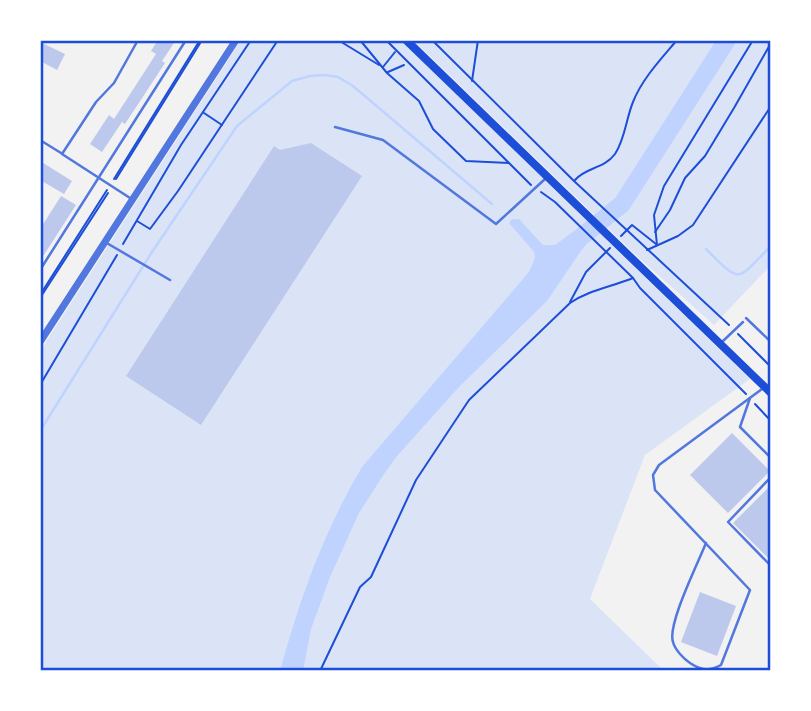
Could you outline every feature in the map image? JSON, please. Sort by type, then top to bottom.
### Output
[{"type":"main road","points":[[411,42],[768,390]]},
{"type":"street","points":[[42,337],[236,40]]},
{"type":"lane","points":[[62,154],[96,102],[114,83],[138,40]]},
{"type":"lane","points":[[40,270],[186,40]]},
{"type":"lane","points":[[335,127],[383,140],[496,224],[548,177]]},
{"type":"lane","points":[[40,139],[132,200]]},
{"type":"lane","points":[[40,191],[40,197]]},
{"type":"lane","points":[[105,242],[170,280]]},
{"type":"lane","points":[[720,344],[745,320],[771,342]]},
{"type":"lane","points":[[706,543],[672,626],[673,643],[688,662],[702,670],[712,670],[721,666],[750,590],[706,543],[655,490],[653,475],[659,465],[750,398],[768,390]]},
{"type":"lane","points":[[750,398],[740,427],[771,458]]},
{"type":"lane","points":[[771,477],[727,522],[771,566]]},
{"type":"path","points":[[40,297],[201,40]]},
{"type":"path","points":[[40,385],[203,113],[251,40]]},
{"type":"path","points":[[137,221],[150,229],[278,40]]},
{"type":"path","points":[[338,40],[383,68]]},
{"type":"path","points":[[360,40],[387,73],[419,101],[433,129],[466,161],[509,163]]},
{"type":"path","points":[[386,40],[536,189],[555,202],[627,271],[640,288],[771,421]]},
{"type":"path","points":[[432,40],[574,181],[676,274],[771,367]]},
{"type":"path","points":[[472,82],[478,40]]},
{"type":"path","points":[[574,181],[580,174],[606,163],[616,152],[633,103],[657,63],[677,40]]},
{"type":"path","points":[[657,245],[654,215],[664,186],[753,40]]},
{"type":"path","points":[[654,233],[670,211],[685,178],[705,156],[771,43]]},
{"type":"path","points":[[383,68],[396,50]]},
{"type":"path","points":[[387,73],[404,65]]},
{"type":"path","points":[[647,250],[678,236],[699,218],[771,106]]},
{"type":"path","points":[[203,113],[222,125]]},
{"type":"path","points":[[569,303],[586,272],[632,225],[657,245]]},
{"type":"path","points":[[320,671],[360,587],[376,566],[416,480],[469,400],[569,303],[586,292],[648,274]]},
{"type":"shaded area","points":[[241,40],[400,40],[750,379],[645,455],[590,599],[664,671],[40,671],[40,351]]},
{"type":"shaded area","points":[[413,40],[771,40],[771,265],[714,325],[639,258]]},
{"type":"water","points":[[512,219],[519,219],[543,245],[555,245],[574,231],[585,241],[585,245],[547,301],[459,387],[384,474],[359,513],[330,577],[311,629],[303,671],[280,671],[314,566],[362,467],[529,272],[535,258],[534,252],[509,223]]},
{"type":"building","points":[[158,40],[176,40],[162,61],[165,63],[125,124],[122,122],[102,152],[90,144],[109,115],[114,119],[156,54],[151,51]]},
{"type":"building","points":[[40,42],[65,54],[57,70],[40,61]]},
{"type":"building","points":[[311,143],[362,176],[201,425],[126,376],[274,146],[280,150]]},
{"type":"building","points":[[40,161],[72,181],[64,194],[40,180]]},
{"type":"building","points":[[61,196],[76,205],[40,261],[40,229]]},
{"type":"building","points":[[732,433],[770,471],[728,513],[690,475]]},
{"type":"building","points":[[771,485],[771,561],[733,523]]},
{"type":"building","points":[[700,592],[736,606],[717,656],[681,642]]},
{"type":"waterway","points":[[566,253],[581,237],[622,204],[727,40]]},
{"type":"waterway","points":[[40,431],[152,252],[237,126],[292,81],[325,75],[338,77],[353,86],[492,204]]},
{"type":"waterway","points":[[706,249],[726,269],[739,274],[745,272],[771,246]]}]
